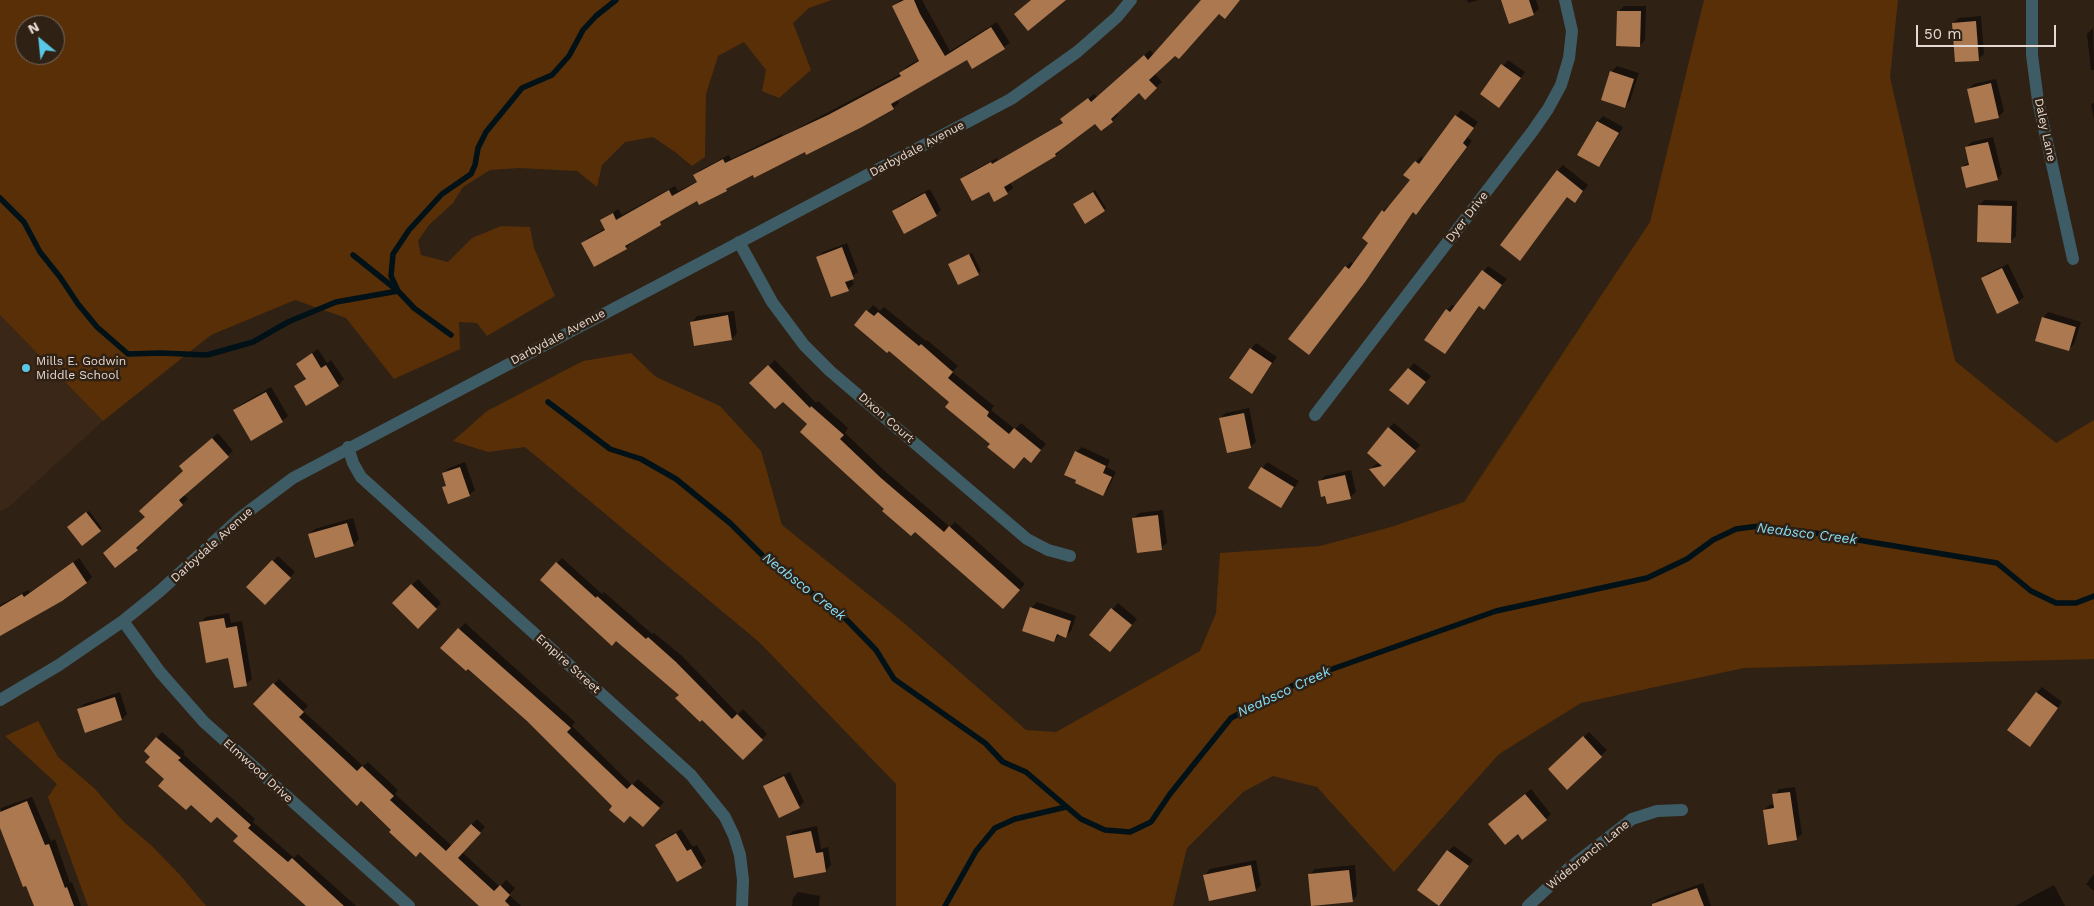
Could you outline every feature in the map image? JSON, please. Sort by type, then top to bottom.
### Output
[{"type":"street","name":"Darbydale Avenue","points":[[0,700],[59,665],[123,621],[160,591],[266,496],[293,478],[348,447],[1010,99],[1077,52],[1117,17],[1132,0]]},
{"type":"street","name":"Dyer Drive","points":[[1315,415],[1526,140],[1548,108],[1561,85],[1570,58],[1572,31],[1565,0]]},
{"type":"street","name":"Daley Lane","points":[[2032,0],[2032,55],[2038,100],[2073,259]]},
{"type":"street","name":"Dixon Court","points":[[739,242],[777,309],[804,345],[830,371],[1027,539],[1048,550],[1070,556]]},
{"type":"street","name":"Empire Street","points":[[348,447],[353,463],[361,477],[692,775],[725,817],[734,836],[740,855],[743,880],[742,906]]},
{"type":"street","name":"Elmwood Drive","points":[[123,621],[166,680],[204,722],[409,906]]},
{"type":"street","name":"Widebranch Lane","points":[[1528,906],[1568,869],[1632,820],[1657,811],[1682,810]]},
{"type":"shaded area","points":[[0,0],[832,0],[809,8],[793,23],[811,70],[779,98],[762,91],[766,70],[744,42],[718,56],[706,94],[705,157],[692,166],[653,137],[625,142],[602,165],[597,187],[577,171],[519,168],[490,170],[463,187],[453,203],[429,225],[418,241],[421,255],[448,262],[472,238],[501,226],[530,227],[534,248],[555,296],[487,336],[477,323],[459,322],[460,349],[394,379],[346,318],[295,300],[211,335],[103,421],[0,315]]},
{"type":"shaded area","points":[[1704,0],[1898,0],[1890,77],[1955,361],[2056,443],[2094,420],[2094,659],[1744,668],[1581,703],[1499,754],[1394,872],[1317,787],[1273,776],[1243,792],[1187,848],[1173,906],[896,906],[896,784],[759,642],[525,447],[488,452],[453,441],[487,411],[583,361],[631,353],[656,377],[720,406],[761,451],[782,525],[904,623],[1026,730],[1056,732],[1200,651],[1216,613],[1220,553],[1320,546],[1391,527],[1464,502],[1650,222]]},
{"type":"shaded area","name":"Mills E. Godwin Middle School","points":[[0,315],[103,421],[10,506],[0,511]]},
{"type":"shaded area","points":[[38,721],[58,757],[94,788],[124,822],[152,846],[206,906],[88,906],[48,797],[57,784],[5,736]]},
{"type":"building","points":[[904,0],[914,0],[920,14],[945,56],[991,27],[1005,49],[972,69],[967,60],[891,104],[894,109],[806,155],[805,152],[754,178],[753,175],[699,205],[697,201],[660,222],[661,225],[625,246],[627,249],[594,267],[581,243],[605,230],[600,220],[613,213],[616,220],[669,190],[672,196],[697,182],[693,175],[723,159],[725,163],[828,115],[901,76],[899,73],[919,61],[892,6]]},
{"type":"building","points":[[1031,0],[1066,0],[1028,31],[1014,14]]},
{"type":"building","points":[[1201,0],[1240,0],[1225,19],[1219,14],[1179,59],[1175,56],[1149,80],[1157,88],[1145,100],[1139,93],[1111,119],[1113,122],[1101,131],[1095,124],[1055,154],[1056,156],[1004,187],[1008,194],[994,202],[989,192],[972,201],[960,179],[991,162],[992,164],[1063,123],[1060,119],[1088,98],[1091,102],[1144,55],[1148,60]]},
{"type":"building","points":[[1501,0],[1529,0],[1534,15],[1509,24]]},
{"type":"building","points":[[1617,11],[1641,11],[1640,47],[1616,46]]},
{"type":"building","points":[[1976,21],[1979,61],[1955,62],[1952,23]]},
{"type":"building","points":[[1501,64],[1521,78],[1499,108],[1480,94]]},
{"type":"building","points":[[1610,71],[1634,79],[1625,108],[1601,100]]},
{"type":"building","points":[[1991,83],[1999,118],[1975,123],[1967,89]]},
{"type":"building","points":[[1455,115],[1474,128],[1463,143],[1467,147],[1416,215],[1413,212],[1365,282],[1309,355],[1288,339],[1345,266],[1349,269],[1368,243],[1362,238],[1382,210],[1384,212],[1410,180],[1403,175],[1415,161],[1419,164]]},
{"type":"building","points":[[1597,121],[1619,133],[1599,167],[1577,155]]},
{"type":"building","points":[[1988,142],[1998,180],[1966,188],[1961,167],[1969,165],[1965,147]]},
{"type":"building","points":[[1557,170],[1583,191],[1575,203],[1567,197],[1520,261],[1500,245]]},
{"type":"building","points":[[1093,192],[1105,211],[1085,224],[1073,204]]},
{"type":"building","points":[[925,193],[937,216],[904,234],[892,211]]},
{"type":"building","points":[[1978,205],[2012,206],[2011,243],[1977,242]]},
{"type":"building","points":[[842,247],[854,279],[845,282],[849,291],[831,297],[816,257]]},
{"type":"building","points":[[969,254],[979,275],[958,285],[948,264]]},
{"type":"building","points":[[2002,268],[2019,303],[1997,314],[1981,278]]},
{"type":"building","points":[[1482,270],[1502,285],[1484,310],[1479,306],[1445,354],[1424,340],[1446,309],[1450,312]]},
{"type":"building","points":[[866,310],[874,316],[878,312],[919,346],[921,344],[953,372],[948,378],[989,412],[987,416],[1009,434],[1014,428],[1041,450],[1031,463],[1024,457],[1014,469],[987,447],[990,444],[945,407],[949,402],[889,351],[887,353],[854,325]]},
{"type":"building","points":[[728,315],[732,340],[694,346],[690,322]]},
{"type":"building","points":[[2042,317],[2076,327],[2069,351],[2035,341]]},
{"type":"building","points":[[1250,348],[1272,363],[1252,394],[1229,378]]},
{"type":"building","points":[[312,353],[321,368],[326,365],[339,386],[306,406],[294,386],[306,379],[296,364]]},
{"type":"building","points":[[768,365],[810,408],[811,406],[844,435],[840,439],[881,478],[944,532],[949,526],[1020,590],[1003,609],[915,532],[911,536],[882,511],[884,509],[800,432],[807,424],[783,402],[775,409],[749,383]]},
{"type":"building","points":[[1408,368],[1426,382],[1408,405],[1389,390]]},
{"type":"building","points":[[266,392],[283,422],[251,441],[233,410]]},
{"type":"building","points":[[1244,413],[1251,448],[1227,453],[1219,418]]},
{"type":"building","points":[[1388,427],[1416,451],[1384,487],[1369,469],[1382,466],[1367,453]]},
{"type":"building","points":[[212,438],[229,457],[179,500],[183,505],[136,548],[138,550],[115,568],[103,553],[145,517],[139,511],[183,471],[179,466]]},
{"type":"building","points":[[1075,451],[1106,466],[1103,473],[1112,477],[1103,496],[1075,483],[1076,480],[1064,475]]},
{"type":"building","points":[[460,467],[470,496],[448,504],[442,487],[446,486],[442,473]]},
{"type":"building","points":[[1261,467],[1294,487],[1281,508],[1248,488]]},
{"type":"building","points":[[1345,475],[1351,499],[1327,504],[1325,496],[1321,497],[1318,481]]},
{"type":"building","points":[[86,512],[101,531],[82,546],[67,527]]},
{"type":"building","points":[[1158,515],[1162,550],[1137,553],[1132,518]]},
{"type":"building","points":[[347,523],[354,546],[315,558],[308,534]]},
{"type":"building","points":[[272,560],[291,578],[265,605],[246,587]]},
{"type":"building","points":[[73,562],[87,583],[62,601],[0,636],[0,607],[22,594],[24,597]]},
{"type":"building","points":[[556,562],[646,639],[648,637],[676,662],[732,719],[737,714],[763,740],[743,760],[702,720],[700,722],[675,698],[679,695],[616,641],[612,646],[540,580]]},
{"type":"building","points":[[411,584],[437,609],[418,629],[392,603]]},
{"type":"building","points":[[1030,607],[1071,621],[1066,638],[1057,634],[1054,642],[1022,631]]},
{"type":"building","points":[[1111,608],[1132,625],[1110,652],[1089,635]]},
{"type":"building","points":[[224,618],[226,628],[237,626],[247,686],[234,688],[228,658],[206,663],[199,622]]},
{"type":"building","points":[[458,628],[571,728],[567,732],[627,789],[632,784],[660,808],[643,827],[630,816],[624,823],[609,810],[612,806],[527,721],[468,669],[466,671],[440,648]]},
{"type":"building","points":[[273,683],[304,712],[299,717],[357,771],[362,766],[394,796],[390,800],[446,851],[471,824],[481,833],[458,858],[494,891],[500,885],[510,895],[505,901],[510,906],[479,906],[420,852],[416,857],[389,832],[391,830],[361,801],[357,806],[253,704]]},
{"type":"building","points":[[2036,692],[2058,708],[2030,747],[2007,730]]},
{"type":"building","points":[[115,697],[122,720],[85,733],[77,709]]},
{"type":"building","points":[[1583,736],[1602,757],[1567,790],[1548,769]]},
{"type":"building","points":[[156,737],[181,758],[178,760],[251,825],[248,828],[288,862],[292,858],[344,906],[306,906],[233,841],[238,836],[217,817],[211,823],[191,805],[186,810],[158,786],[164,779],[145,762],[150,757],[144,751]]},
{"type":"building","points":[[784,776],[800,808],[779,818],[763,786]]},
{"type":"building","points":[[1790,792],[1797,840],[1768,845],[1763,810],[1774,808],[1772,794]]},
{"type":"building","points":[[1525,794],[1547,820],[1522,840],[1518,834],[1505,845],[1488,824]]},
{"type":"building","points":[[27,801],[45,845],[49,844],[65,888],[67,887],[74,906],[34,906],[26,886],[23,887],[0,828],[0,812]]},
{"type":"building","points":[[811,831],[816,853],[823,852],[826,872],[794,878],[786,836]]},
{"type":"building","points":[[676,833],[687,851],[691,849],[702,868],[677,882],[655,845]]},
{"type":"building","points":[[1447,850],[1469,866],[1439,906],[1417,890]]},
{"type":"building","points":[[1251,865],[1256,891],[1209,901],[1203,875]]},
{"type":"building","points":[[1349,870],[1353,902],[1311,906],[1308,874]]},
{"type":"building","points":[[1697,888],[1704,906],[1652,906],[1652,904]]},
{"type":"waterway","name":"Neabsco Creek","points":[[451,335],[414,308],[398,291],[391,276],[393,254],[409,230],[442,194],[471,174],[475,165],[478,148],[486,132],[522,88],[552,75],[569,56],[583,30],[596,16],[616,0]]},
{"type":"waterway","points":[[0,198],[24,222],[40,252],[78,304],[97,327],[128,354],[207,355],[253,342],[288,322],[336,302],[398,291],[353,255]]},
{"type":"waterway","name":"Neabsco Creek","points":[[548,402],[610,449],[641,459],[676,479],[730,523],[771,564],[840,613],[876,650],[894,679],[985,743],[1003,762],[1026,772],[1081,819],[1105,830],[1130,832],[1151,822],[1170,794],[1231,718],[1307,678],[1496,611],[1647,578],[1687,559],[1713,540],[1736,529],[1759,526],[1822,534],[1997,563],[2031,591],[2056,603],[2076,603],[2094,596]]},
{"type":"waterway","points":[[945,906],[976,851],[995,828],[1015,819],[1066,807]]},
{"type":"place","name":"Mills E. Godwin Middle School","points":[[26,368]]}]
